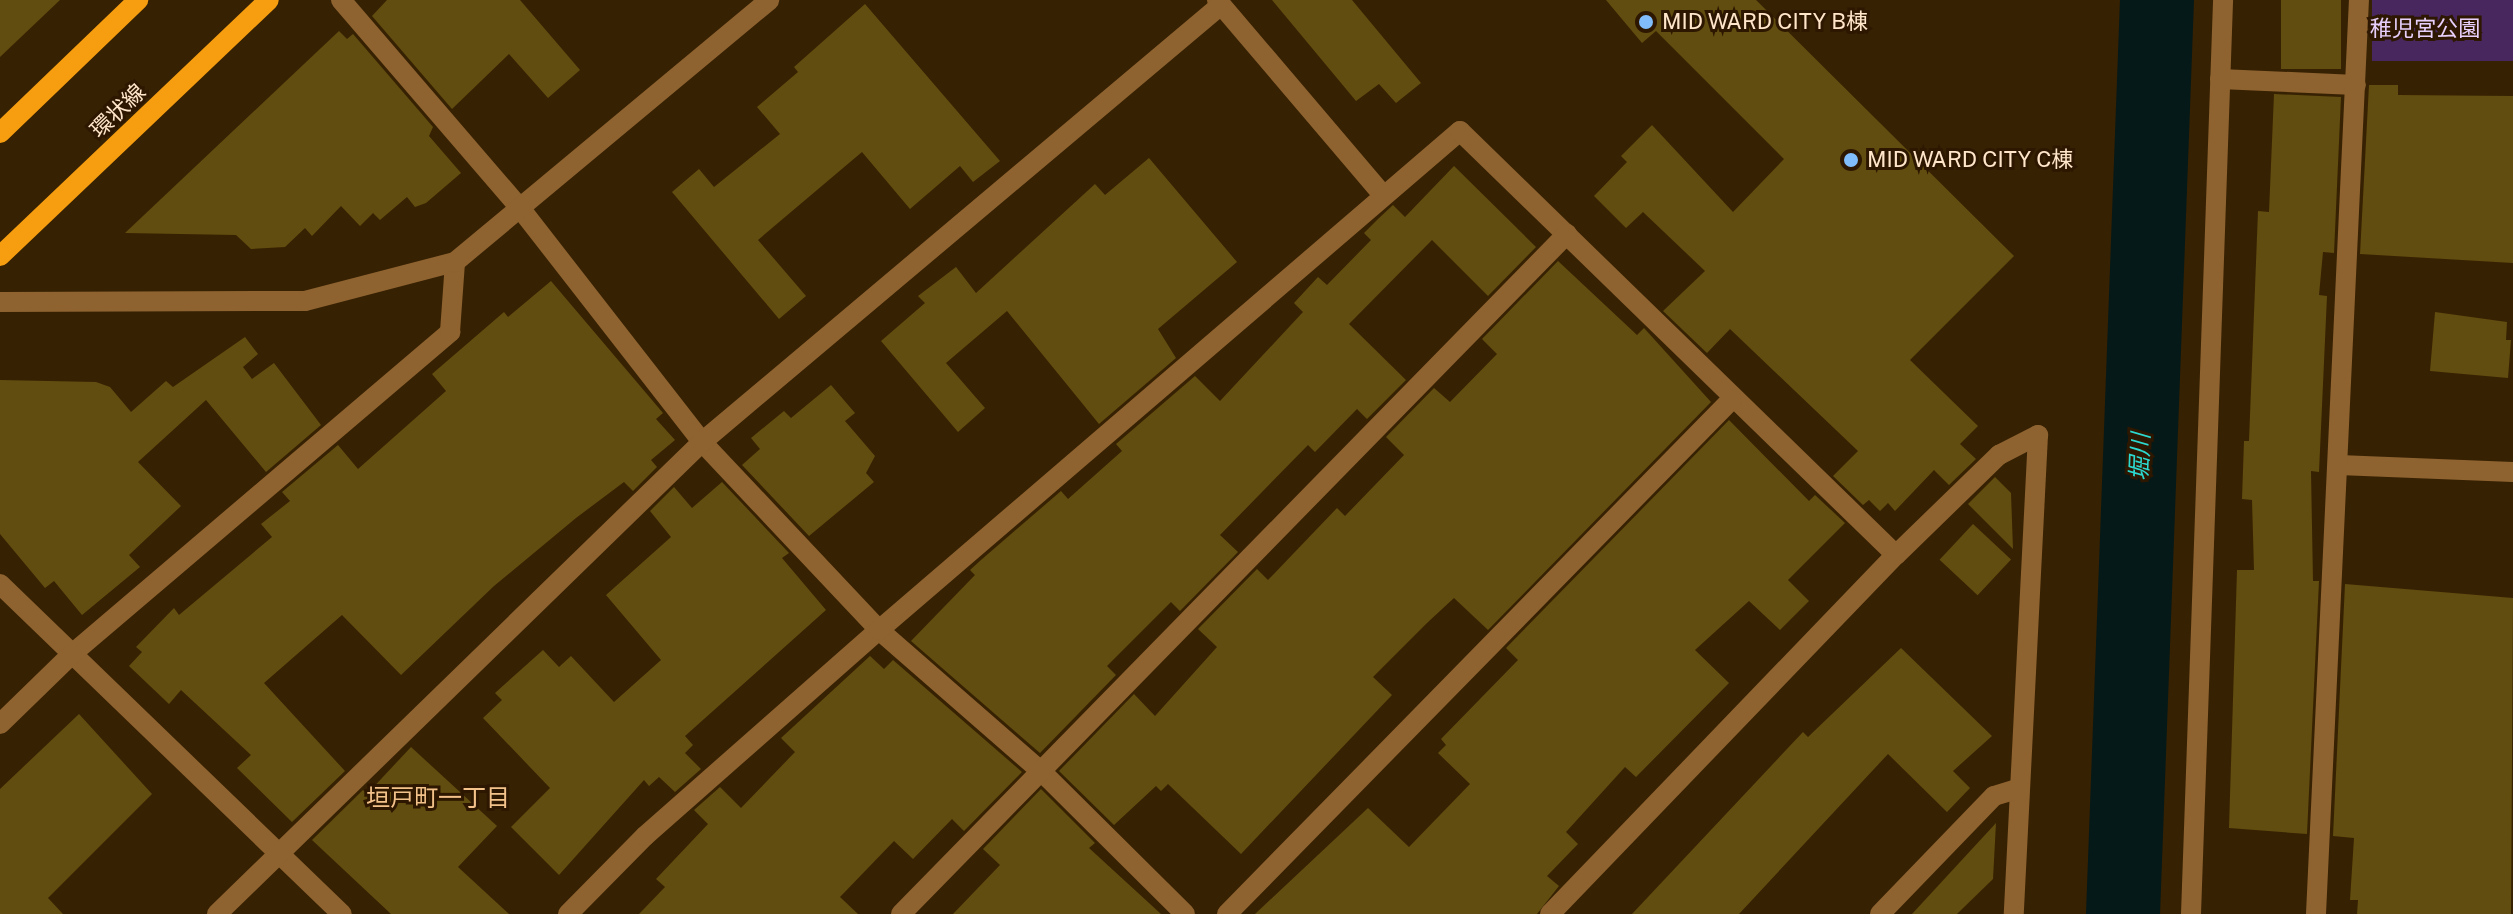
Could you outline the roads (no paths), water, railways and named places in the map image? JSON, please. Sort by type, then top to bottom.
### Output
[{"type":"main road","points":[[0,133],[138,0]]},
{"type":"main road","name":"環状線","points":[[0,256],[269,0]]},
{"type":"street","points":[[341,0],[520,208],[702,442],[879,630],[1043,773],[1185,914]]},
{"type":"street","points":[[0,302],[305,301],[455,262],[769,0]]},
{"type":"street","points":[[2191,914],[2223,0]]},
{"type":"street","points":[[2316,914],[2359,0]]},
{"type":"street","points":[[217,914],[278,851],[702,442],[1219,2],[1383,195]]},
{"type":"street","points":[[2220,79],[2356,85]]},
{"type":"street","points":[[568,914],[645,836],[879,630],[1460,131],[1732,399],[1896,555]]},
{"type":"street","points":[[901,914],[1043,773],[1567,234]]},
{"type":"street","points":[[0,724],[72,654],[450,332],[455,262]]},
{"type":"street","points":[[1227,914],[1732,399]]},
{"type":"street","points":[[1550,914],[1896,555],[1999,455],[2038,435],[2014,914]]},
{"type":"street","points":[[2339,465],[2513,472]]},
{"type":"street","points":[[0,584],[342,914]]},
{"type":"street","points":[[1880,914],[1994,796],[2020,788]]},
{"type":"waterway","name":"堀川","points":[[2123,914],[2157,0]]},
{"type":"place","name":"MID WARD CITY B棟","points":[[1646,22]]},
{"type":"place","name":"MID WARD CITY C棟","points":[[1851,160]]},
{"type":"district","name":"垣戸町一丁目","points":[[438,798]]},
{"type":"park label","name":"稚児宮公園","points":[[2425,29]]}]
